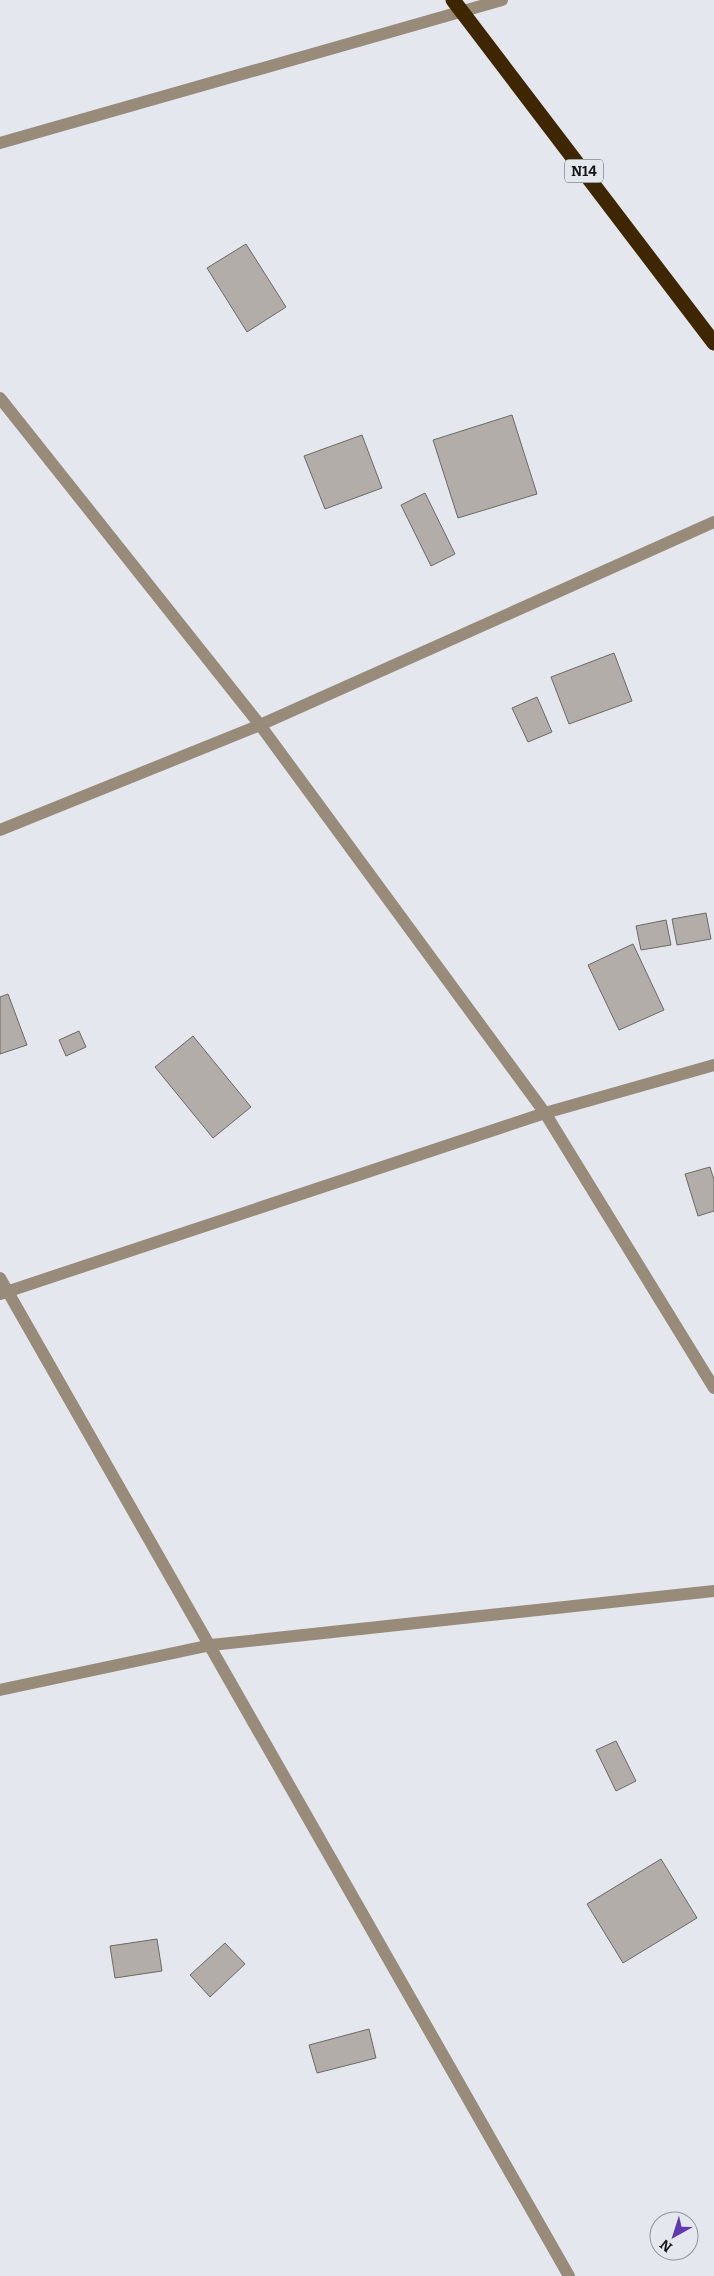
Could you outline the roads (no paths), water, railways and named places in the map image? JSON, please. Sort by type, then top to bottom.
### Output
[{"type":"highway","name":"N14","points":[[453,0],[714,343]]},
{"type":"street","points":[[0,143],[502,0]]},
{"type":"street","points":[[0,398],[260,725],[545,1113],[714,1388]]},
{"type":"street","points":[[0,830],[260,725],[714,522]]},
{"type":"street","points":[[4,1293],[545,1113],[714,1066]]},
{"type":"street","points":[[0,1278],[4,1293],[210,1645],[569,2276]]},
{"type":"street","points":[[0,1690],[210,1645],[714,1591]]}]
